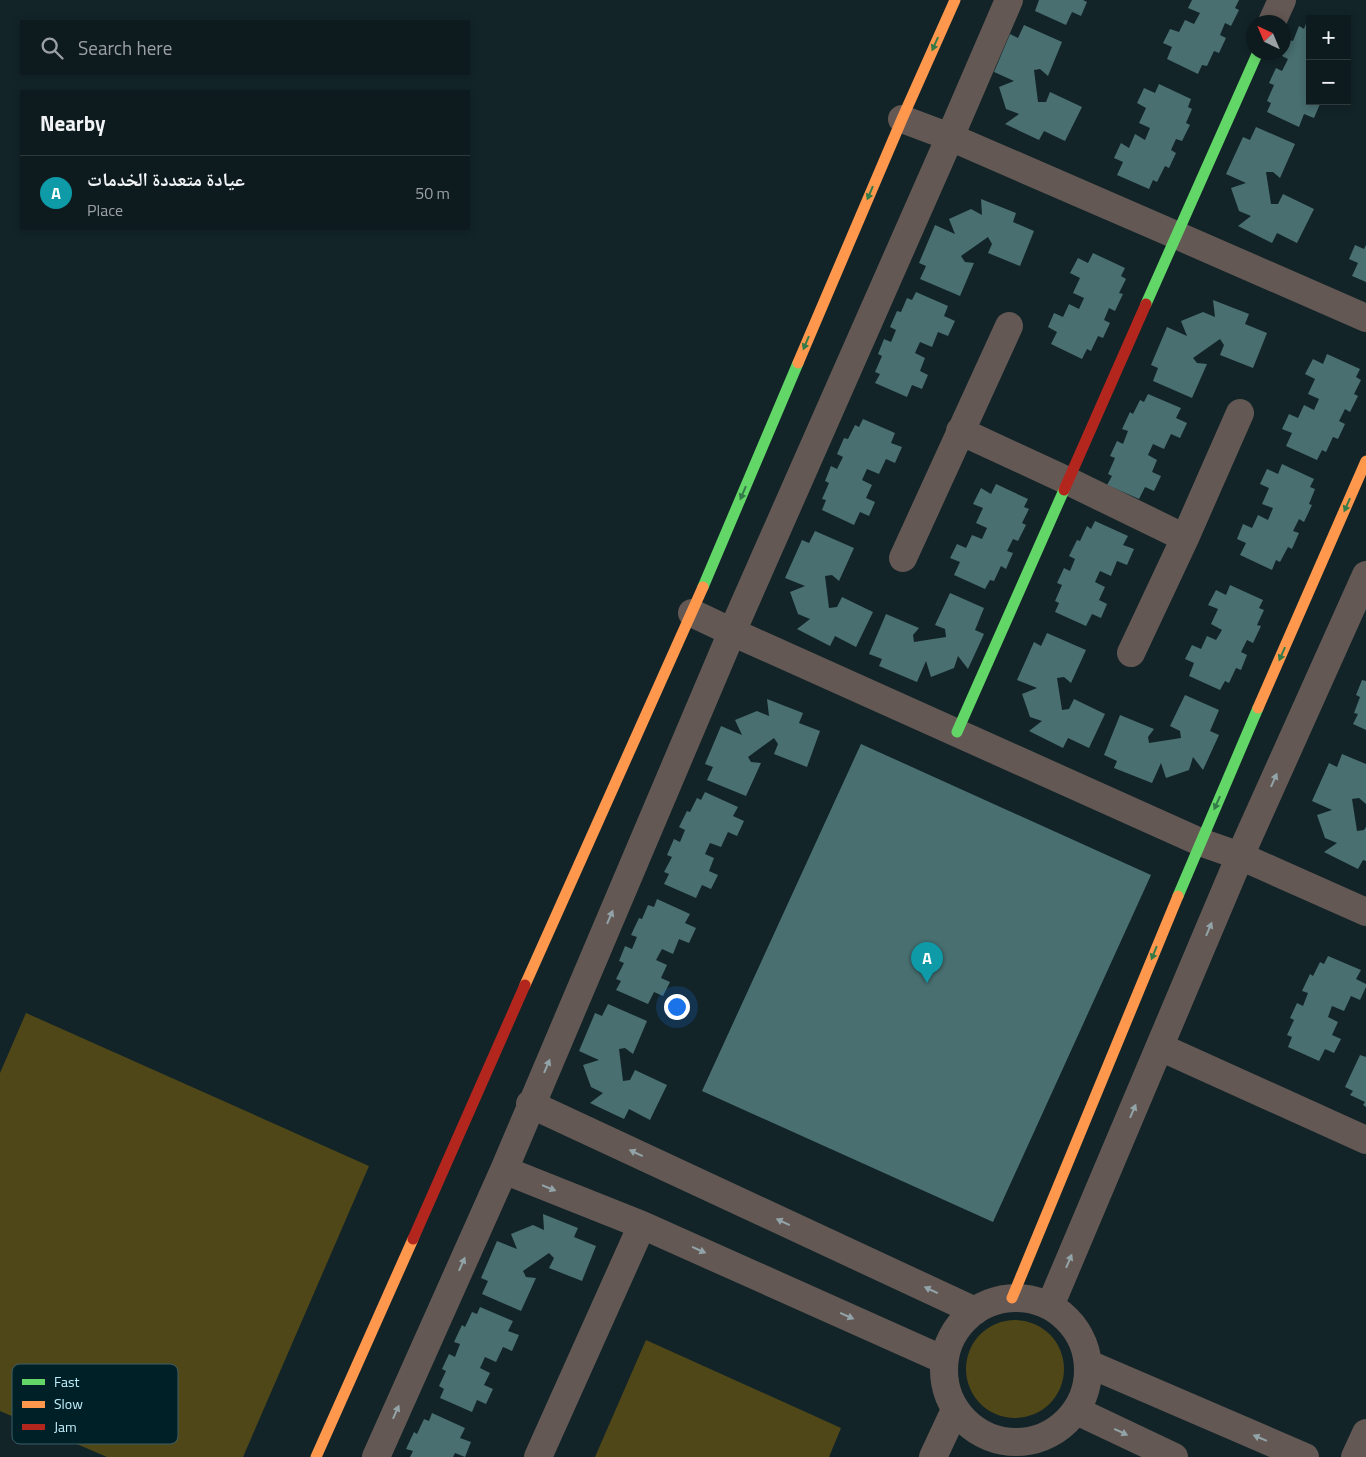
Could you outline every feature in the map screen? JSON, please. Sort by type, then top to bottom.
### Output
[{"type":"street","points":[[316,1457],[478,1089],[692,612],[902,119],[955,0]]},
{"type":"street","points":[[376,1457],[504,1170],[530,1104],[732,632],[1009,0]]},
{"type":"street","points":[[1275,15],[1282,0]]},
{"type":"street","points":[[957,732],[1254,60]]},
{"type":"street","points":[[902,119],[950,137],[1366,318]]},
{"type":"street","points":[[903,558],[1009,326]]},
{"type":"street","points":[[1131,653],[1185,538],[1240,413]]},
{"type":"street","points":[[960,431],[1185,538]]},
{"type":"street","points":[[1012,1298],[1200,842],[1366,461]]},
{"type":"street","points":[[1050,1306],[1240,856],[1366,575]]},
{"type":"street","points":[[692,612],[732,632],[1200,842],[1240,856],[1366,912]]},
{"type":"street","points":[[1160,1047],[1366,1140]]},
{"type":"street","points":[[530,1104],[975,1311]]},
{"type":"street","points":[[504,1170],[642,1225],[944,1360]]},
{"type":"street","points":[[538,1457],[642,1225]]},
{"type":"street","points":[[1012,1298],[1032,1299],[1050,1306],[1070,1320],[1083,1341],[1089,1364],[1089,1380],[1084,1396],[1077,1411],[1060,1429],[1038,1440],[985,1448],[955,1410],[947,1394],[944,1360],[950,1341],[960,1324],[975,1311],[996,1300],[1012,1298]]},
{"type":"street","points":[[1089,1364],[1305,1457]]},
{"type":"street","points":[[933,1457],[955,1410]]},
{"type":"street","points":[[1077,1411],[1174,1457]]},
{"type":"street","points":[[1355,1457],[1366,1433]]},
{"type":"shaded area","points":[[26,1013],[369,1166],[243,1457],[107,1457],[77,1444],[178,1444],[178,1364],[12,1364],[12,1416],[0,1411],[0,1073]]},
{"type":"shaded area","points":[[1015,1320],[1034,1324],[1050,1334],[1060,1350],[1064,1369],[1060,1388],[1050,1404],[1034,1414],[1015,1418],[996,1414],[980,1404],[970,1388],[966,1369],[970,1350],[980,1334],[996,1324]]},
{"type":"shaded area","points":[[646,1340],[841,1428],[829,1457],[595,1457]]},
{"type":"building","points":[[1039,0],[1083,0],[1087,2],[1081,16],[1072,12],[1066,25],[1035,11]]},
{"type":"building","points":[[1192,0],[1239,0],[1235,8],[1239,10],[1231,26],[1225,23],[1220,35],[1226,38],[1219,53],[1214,51],[1207,66],[1202,65],[1198,74],[1167,59],[1172,47],[1163,43],[1170,29],[1179,32],[1185,20],[1194,24],[1200,13],[1188,8]]},
{"type":"building","points":[[1306,24],[1306,105],[1320,105],[1314,118],[1304,114],[1299,127],[1267,112],[1271,103],[1267,101],[1274,85],[1269,83],[1276,68],[1282,71],[1288,60],[1291,60],[1291,40],[1293,41],[1299,26],[1304,29]]},
{"type":"building","points":[[1024,25],[1062,42],[1048,76],[1040,69],[1034,70],[1038,102],[1046,102],[1050,92],[1082,107],[1065,141],[1044,131],[1039,140],[1005,124],[1019,114],[1006,109],[999,87],[1014,81],[994,72],[1010,34],[1018,38]]},
{"type":"building","points":[[1159,84],[1191,99],[1188,107],[1192,109],[1186,123],[1190,125],[1182,141],[1176,139],[1171,150],[1176,153],[1169,168],[1165,166],[1157,182],[1153,180],[1149,189],[1117,175],[1123,162],[1114,158],[1121,143],[1129,148],[1135,134],[1145,140],[1150,128],[1139,123],[1146,108],[1137,103],[1144,88],[1155,93]]},
{"type":"building","points":[[1256,127],[1295,144],[1280,178],[1273,172],[1266,172],[1271,204],[1278,204],[1283,194],[1314,209],[1297,243],[1277,233],[1272,243],[1238,226],[1251,216],[1239,211],[1231,188],[1246,183],[1226,174],[1243,137],[1250,140]]},
{"type":"building","points":[[981,199],[1016,213],[1013,222],[1034,231],[1020,266],[988,253],[992,244],[988,237],[961,256],[965,262],[974,263],[960,296],[920,279],[926,266],[919,263],[935,225],[955,234],[949,219],[971,209],[982,215]]},
{"type":"building","points":[[1355,245],[1364,249],[1366,245],[1366,282],[1352,276],[1358,263],[1349,259]]},
{"type":"building","points":[[1093,253],[1125,268],[1121,276],[1126,279],[1119,293],[1123,294],[1115,311],[1109,308],[1104,320],[1110,323],[1103,338],[1098,336],[1091,351],[1087,349],[1082,359],[1051,344],[1057,332],[1048,327],[1054,313],[1063,317],[1069,304],[1079,309],[1084,298],[1073,293],[1080,278],[1070,273],[1078,258],[1088,263]]},
{"type":"building","points":[[916,292],[948,306],[944,316],[955,321],[948,336],[938,332],[932,347],[920,342],[915,353],[925,358],[920,371],[928,375],[922,389],[912,385],[907,397],[875,383],[880,374],[875,372],[882,356],[878,354],[884,339],[891,342],[896,330],[890,327],[897,311],[901,312],[907,298],[912,300]]},
{"type":"building","points":[[1213,300],[1249,314],[1245,324],[1267,333],[1253,368],[1220,355],[1224,345],[1220,339],[1193,358],[1197,363],[1207,364],[1192,398],[1153,381],[1158,368],[1151,365],[1167,327],[1187,336],[1181,321],[1203,312],[1215,317]]},
{"type":"building","points":[[1327,354],[1360,369],[1356,377],[1361,380],[1354,394],[1358,396],[1350,412],[1345,409],[1339,421],[1345,424],[1338,439],[1333,437],[1326,452],[1322,450],[1317,460],[1286,446],[1292,433],[1282,429],[1289,414],[1298,418],[1304,405],[1314,410],[1319,399],[1308,394],[1315,379],[1305,374],[1313,359],[1323,364]]},
{"type":"building","points":[[1148,394],[1181,408],[1176,418],[1187,423],[1180,438],[1171,434],[1164,449],[1153,444],[1148,455],[1157,460],[1152,472],[1161,476],[1154,491],[1145,487],[1139,499],[1107,485],[1112,476],[1108,474],[1115,458],[1110,456],[1117,441],[1123,444],[1128,431],[1122,429],[1130,412],[1133,414],[1140,400],[1144,402]]},
{"type":"building","points":[[863,419],[895,433],[891,443],[902,447],[895,463],[886,459],[879,474],[867,469],[862,480],[872,485],[866,498],[875,502],[869,516],[860,512],[854,525],[822,510],[826,500],[822,499],[829,483],[825,481],[831,466],[837,469],[843,457],[837,454],[844,438],[848,439],[855,425],[859,427]]},
{"type":"building","points":[[1282,464],[1314,479],[1310,487],[1315,489],[1309,504],[1312,505],[1304,522],[1299,519],[1293,531],[1299,533],[1292,549],[1288,547],[1280,562],[1276,560],[1272,570],[1240,555],[1246,543],[1237,539],[1243,524],[1252,528],[1258,515],[1268,520],[1273,508],[1262,504],[1269,488],[1260,484],[1267,469],[1278,474]]},
{"type":"building","points":[[996,484],[1028,499],[1024,507],[1029,509],[1022,523],[1026,525],[1018,541],[1013,539],[1007,551],[1013,553],[1006,569],[1001,566],[994,581],[990,580],[985,589],[954,575],[960,562],[950,558],[957,544],[966,548],[972,535],[982,539],[987,528],[976,523],[983,508],[973,504],[981,488],[991,494]]},
{"type":"building","points":[[1095,521],[1128,536],[1123,545],[1134,549],[1127,565],[1117,561],[1111,576],[1100,571],[1095,582],[1105,587],[1099,600],[1107,604],[1101,618],[1092,614],[1086,626],[1055,612],[1059,603],[1055,601],[1062,585],[1057,583],[1064,568],[1070,571],[1075,559],[1069,556],[1077,540],[1080,541],[1087,526],[1091,529]]},
{"type":"building","points":[[815,531],[854,548],[839,581],[832,575],[825,576],[829,608],[837,607],[842,597],[873,612],[856,647],[835,636],[830,646],[797,629],[810,619],[798,614],[790,592],[805,586],[785,578],[802,540],[809,543]]},
{"type":"building","points":[[1230,585],[1263,600],[1259,608],[1264,610],[1257,625],[1261,626],[1253,643],[1247,640],[1241,652],[1247,655],[1241,670],[1236,668],[1229,683],[1225,681],[1220,690],[1189,676],[1194,663],[1185,659],[1192,645],[1201,649],[1207,636],[1216,640],[1222,630],[1211,624],[1218,609],[1208,605],[1216,590],[1226,595]]},
{"type":"building","points":[[950,593],[984,608],[975,630],[984,634],[968,669],[958,656],[954,668],[931,677],[926,661],[917,682],[879,666],[882,659],[869,654],[886,614],[919,628],[913,635],[914,642],[946,637],[945,629],[935,625]]},
{"type":"building","points":[[1047,633],[1086,650],[1071,683],[1064,677],[1057,678],[1062,710],[1069,709],[1074,699],[1105,714],[1089,748],[1068,738],[1063,748],[1029,731],[1042,721],[1030,717],[1022,694],[1037,688],[1017,680],[1034,642],[1041,646]]},
{"type":"building","points":[[1362,680],[1366,681],[1366,730],[1353,724],[1358,714],[1354,713],[1360,697],[1356,695]]},
{"type":"building","points":[[1185,695],[1219,710],[1210,731],[1219,735],[1203,770],[1193,757],[1189,770],[1166,778],[1161,763],[1152,783],[1114,768],[1117,761],[1104,755],[1120,715],[1154,729],[1148,737],[1149,743],[1181,738],[1180,731],[1170,726]]},
{"type":"building","points":[[767,699],[803,713],[799,723],[820,731],[807,767],[774,754],[778,744],[774,738],[748,757],[751,762],[761,763],[746,796],[707,780],[713,767],[705,764],[721,726],[742,735],[735,720],[757,711],[769,716]]},
{"type":"building","points":[[861,744],[1151,875],[993,1222],[702,1091]]},
{"type":"building","points":[[1342,754],[1366,764],[1366,804],[1359,798],[1352,799],[1357,831],[1364,830],[1366,827],[1366,861],[1363,860],[1358,869],[1324,852],[1337,843],[1325,838],[1317,815],[1332,810],[1312,801],[1329,763],[1337,767]]},
{"type":"building","points":[[705,792],[738,807],[733,816],[744,821],[737,836],[728,832],[721,847],[710,843],[705,854],[714,858],[709,871],[718,875],[711,889],[702,885],[696,898],[664,884],[669,874],[664,872],[672,857],[667,855],[674,839],[680,842],[685,830],[679,827],[687,811],[690,812],[697,798],[701,800]]},
{"type":"building","points":[[657,899],[690,914],[685,923],[696,928],[689,943],[679,939],[673,954],[662,949],[656,960],[667,965],[661,978],[670,982],[663,996],[654,992],[648,1004],[616,990],[621,981],[616,979],[624,963],[619,961],[625,946],[632,949],[637,937],[631,935],[639,918],[642,919],[648,905],[654,907]]},
{"type":"building","points":[[1328,956],[1361,970],[1356,979],[1366,984],[1366,987],[1360,1000],[1351,996],[1344,1011],[1332,1006],[1328,1017],[1338,1022],[1332,1035],[1341,1039],[1334,1053],[1325,1049],[1319,1061],[1288,1047],[1292,1037],[1287,1035],[1294,1020],[1290,1018],[1297,1003],[1303,1006],[1308,993],[1302,991],[1310,974],[1313,976],[1320,962],[1324,964]]},
{"type":"building","points":[[608,1004],[647,1021],[633,1054],[625,1048],[619,1049],[623,1081],[630,1080],[635,1070],[667,1085],[650,1120],[629,1109],[624,1119],[590,1103],[603,1093],[591,1087],[583,1065],[599,1060],[579,1051],[595,1013],[602,1016]]},
{"type":"building","points":[[1360,1055],[1366,1057],[1366,1107],[1363,1105],[1365,1102],[1350,1095],[1353,1091],[1345,1087]]},
{"type":"building","points":[[543,1214],[578,1228],[574,1237],[596,1246],[582,1281],[549,1268],[554,1258],[549,1253],[523,1271],[526,1277],[536,1278],[521,1311],[482,1294],[488,1281],[481,1278],[497,1241],[517,1249],[511,1234],[533,1225],[544,1230]]},
{"type":"building","points":[[480,1307],[513,1321],[508,1331],[519,1335],[512,1351],[503,1347],[496,1362],[485,1357],[480,1368],[490,1373],[484,1385],[493,1389],[486,1404],[477,1400],[472,1412],[440,1398],[444,1389],[439,1386],[446,1371],[442,1369],[449,1354],[455,1357],[460,1344],[454,1342],[462,1325],[465,1327],[472,1312],[477,1314]]},
{"type":"building","points":[[432,1413],[465,1428],[460,1438],[471,1442],[465,1457],[455,1453],[453,1457],[410,1457],[413,1451],[406,1449],[414,1432],[417,1434],[424,1419],[429,1421]]},
{"type":"traffic: fast","points":[[1146,304],[1254,60]]},
{"type":"traffic: fast","points":[[703,587],[798,363]]},
{"type":"traffic: fast","points":[[957,732],[1064,490]]},
{"type":"traffic: fast","points":[[1178,896],[1258,708]]},
{"type":"traffic: slow","points":[[798,363],[955,0]]},
{"type":"traffic: slow","points":[[1258,708],[1366,461]]},
{"type":"traffic: slow","points":[[525,985],[703,587]]},
{"type":"traffic: slow","points":[[1012,1298],[1178,896]]},
{"type":"traffic: slow","points":[[316,1457],[413,1239]]},
{"type":"traffic: jam","points":[[1064,490],[1146,304]]},
{"type":"traffic: jam","points":[[413,1239],[525,985]]},
{"type":"place","name":"عيادة متعددة الخدمات","points":[[927,983]]}]
